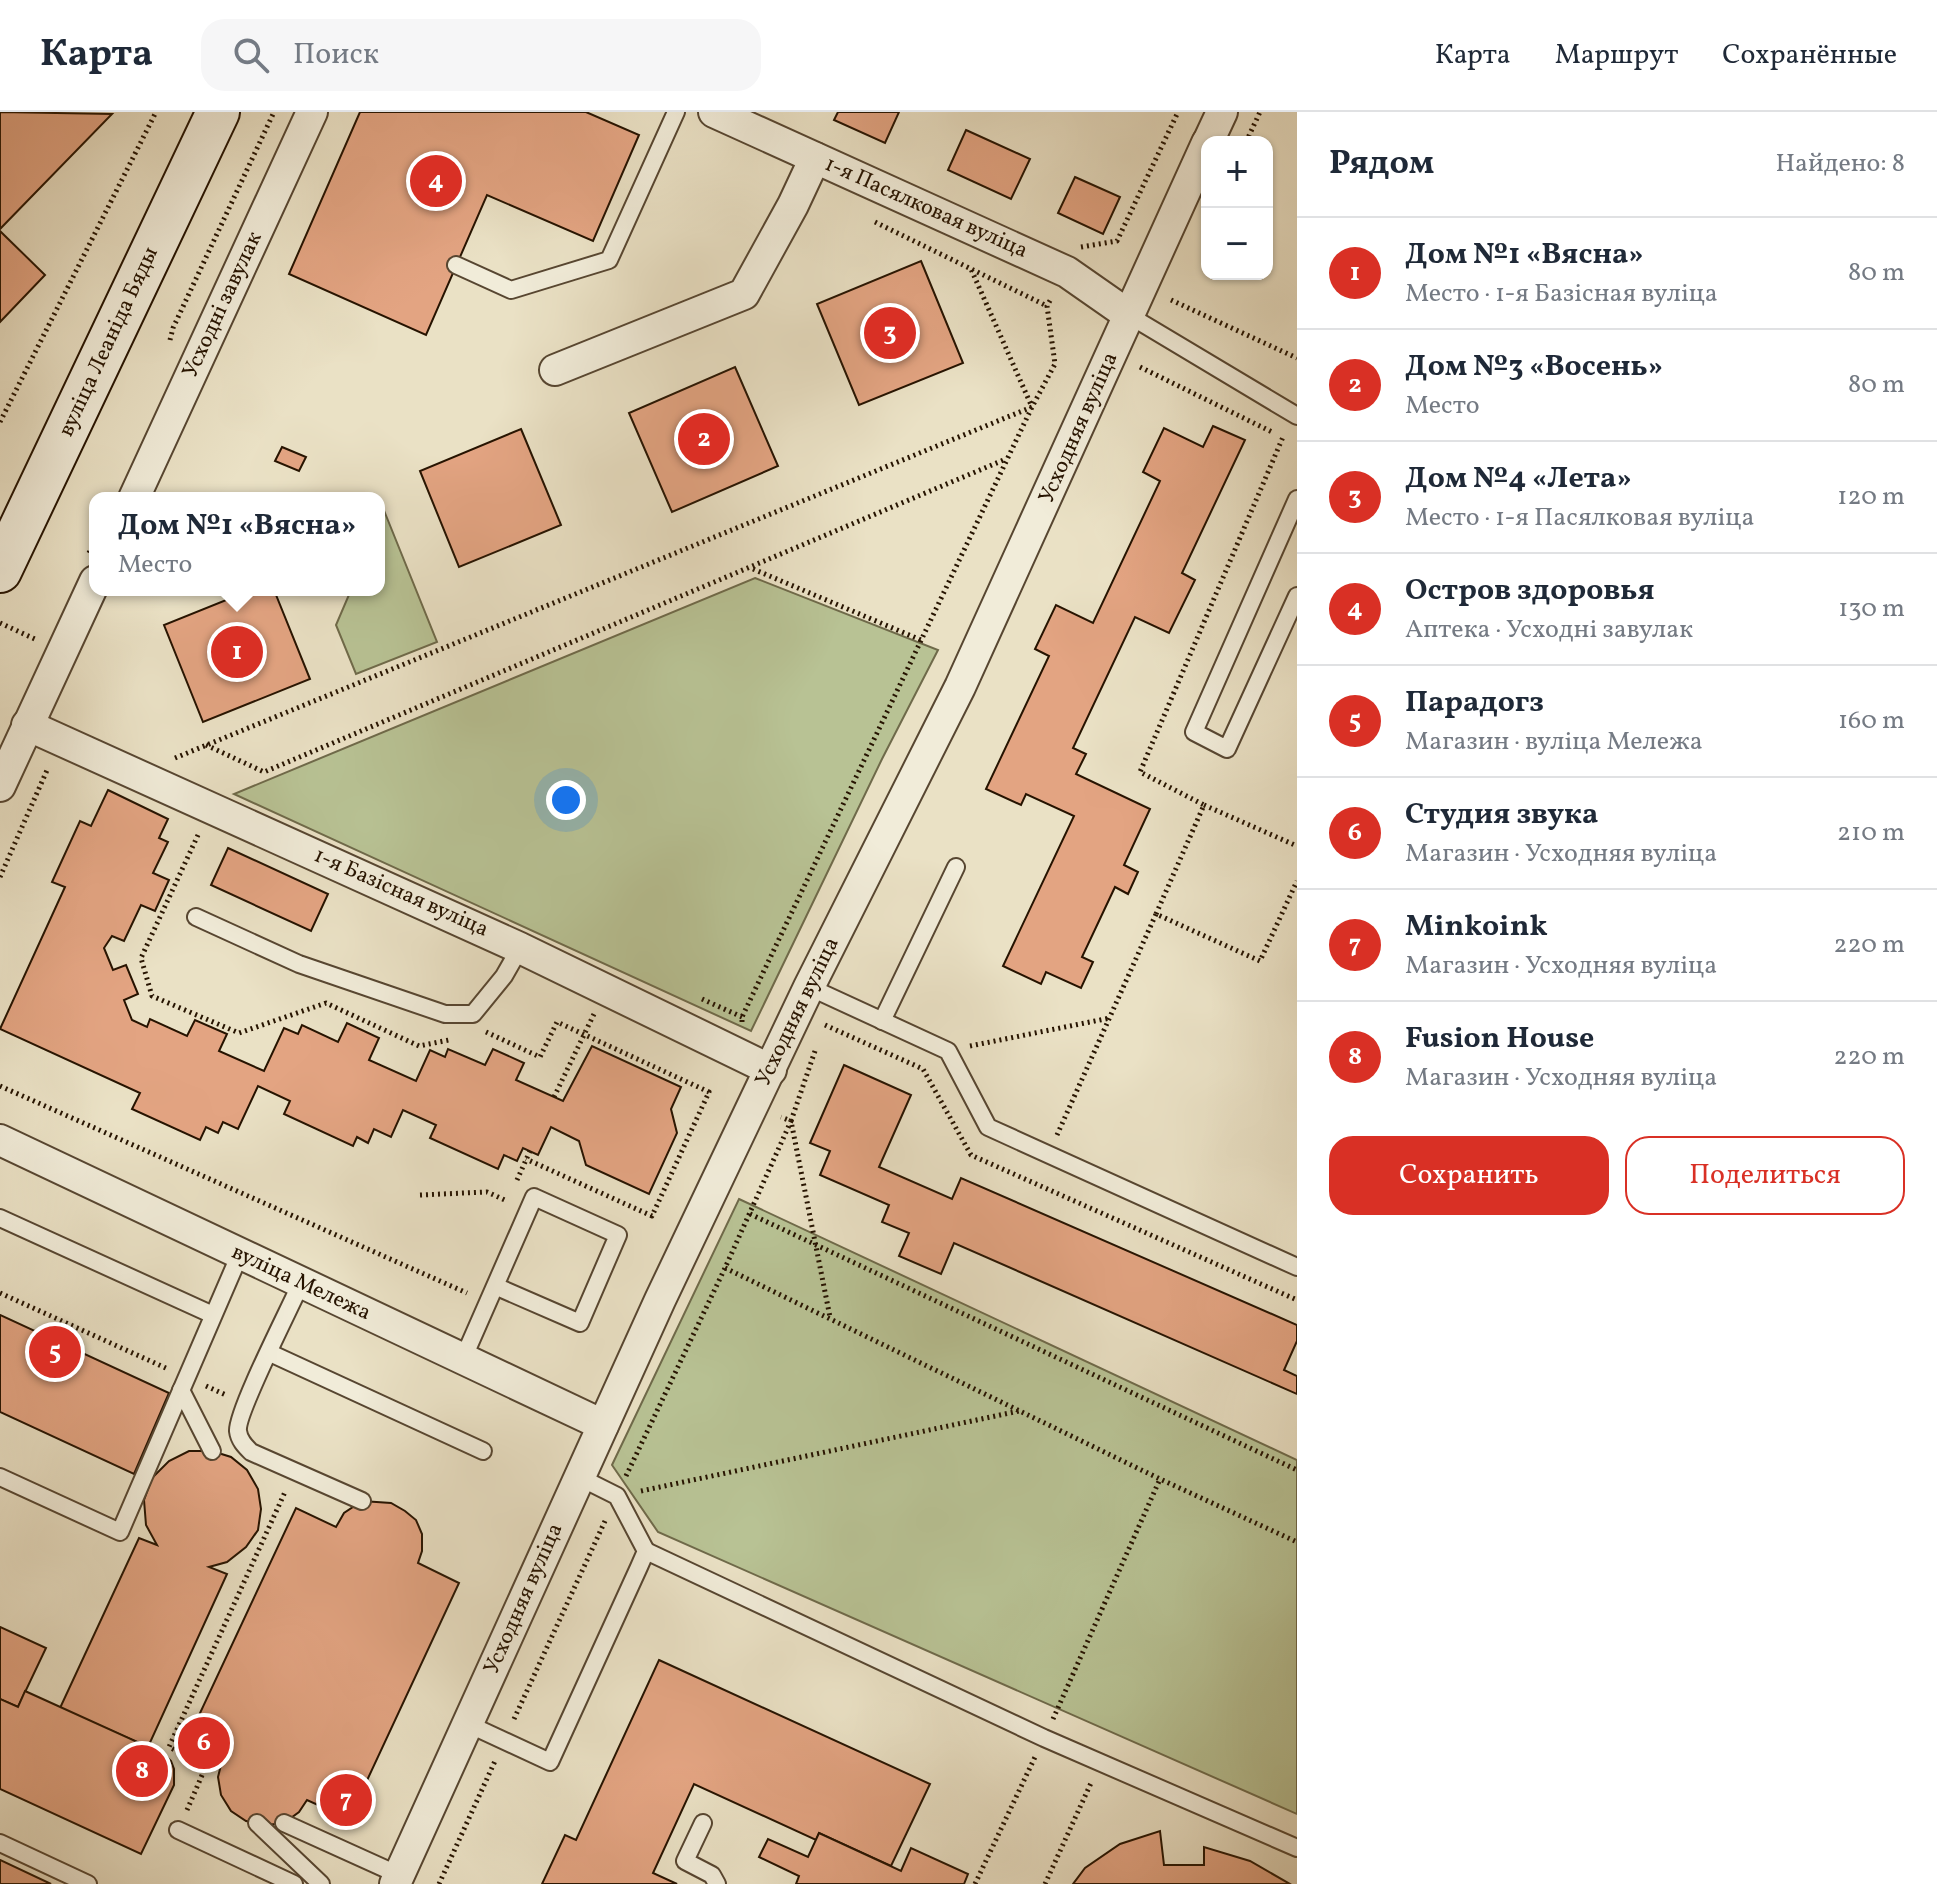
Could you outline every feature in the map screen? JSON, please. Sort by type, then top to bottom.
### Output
[{"type":"main road","name":"вуліца Леаніда Бяды","points":[[0,571],[218,112]]},
{"type":"street","name":"Усходні завулак","points":[[137,492],[312,112]]},
{"type":"street","name":"1-я Пасялковая вуліца","points":[[714,112],[1067,272],[1130,316]]},
{"type":"street","name":"Усходняя вуліца","points":[[1210,136],[1222,112]]},
{"type":"street","name":"Усходняя вуліца","points":[[397,1879],[752,1105],[960,687],[1201,156]]},
{"type":"street","points":[[555,370],[744,294],[815,158]]},
{"type":"street","points":[[0,786],[89,594]]},
{"type":"street","name":"1-я Базісная вуліца","points":[[27,725],[520,948],[771,1070]]},
{"type":"street","name":"вуліца Мележа","points":[[0,1140],[603,1425]]},
{"type":"lane","points":[[456,265],[511,290],[609,260],[676,112]]},
{"type":"lane","points":[[1130,316],[1295,421]]},
{"type":"lane","points":[[1297,499],[1194,732],[1227,749],[1297,596]]},
{"type":"lane","points":[[882,1021],[956,867]]},
{"type":"lane","points":[[196,917],[299,964],[445,1014],[473,1014],[504,976],[520,948]]},
{"type":"lane","points":[[809,987],[948,1051],[988,1127],[1297,1267]]},
{"type":"lane","points":[[463,1359],[534,1197],[618,1235],[580,1323],[495,1286]]},
{"type":"lane","points":[[0,1218],[213,1315]]},
{"type":"lane","points":[[0,1477],[120,1532],[240,1254]]},
{"type":"lane","points":[[301,1283],[245,1404],[238,1431],[241,1441],[251,1452],[362,1501]]},
{"type":"lane","points":[[270,1353],[483,1451]]},
{"type":"lane","points":[[183,1384],[212,1451]]},
{"type":"lane","points":[[579,1477],[617,1496],[646,1551],[1044,1738],[1297,1848]]},
{"type":"lane","points":[[468,1724],[550,1762],[646,1551]]},
{"type":"lane","points":[[257,1823],[321,1884]]},
{"type":"lane","points":[[284,1823],[397,1879]]},
{"type":"lane","points":[[703,1823],[685,1861],[712,1875],[717,1884]]},
{"type":"lane","points":[[178,1830],[294,1884]]},
{"type":"lane","points":[[0,1843],[88,1884]]},
{"type":"path","points":[[0,422],[156,112]]},
{"type":"path","points":[[742,1017],[1006,459],[1055,364],[1047,306],[1082,245],[1117,241],[1178,112]]},
{"type":"path","points":[[1249,136],[1260,112]]},
{"type":"path","points":[[872,221],[1047,306]]},
{"type":"path","points":[[971,269],[1032,407]]},
{"type":"path","points":[[1171,300],[1297,358]]},
{"type":"path","points":[[1140,367],[1295,421]]},
{"type":"path","points":[[175,758],[1032,407]]},
{"type":"path","points":[[205,744],[264,772],[752,569],[1006,459]]},
{"type":"path","points":[[752,569],[921,640]]},
{"type":"path","points":[[0,623],[45,644]]},
{"type":"path","points":[[0,877],[61,740]]},
{"type":"path","points":[[1204,805],[1297,846]]},
{"type":"path","points":[[1048,1154],[1156,914],[1260,961],[1297,881]]},
{"type":"path","points":[[554,1097],[596,1009]]},
{"type":"path","points":[[923,1069],[948,1051],[1111,1018]]},
{"type":"path","points":[[526,1159],[652,1216],[709,1092],[584,1034]]},
{"type":"path","points":[[0,1086],[488,1303]]},
{"type":"path","points":[[752,1105],[791,1121]]},
{"type":"path","points":[[439,1884],[791,1121]]},
{"type":"path","points":[[791,1121],[830,1317]]},
{"type":"path","points":[[420,1195],[487,1192],[508,1202]]},
{"type":"path","points":[[750,1214],[1297,1470]]},
{"type":"path","points":[[725,1268],[1297,1542]]},
{"type":"path","points":[[0,1293],[183,1384],[245,1404]]},
{"type":"path","points":[[617,1496],[1019,1411]]},
{"type":"path","points":[[178,1830],[206,1766],[169,1747],[294,1472]]},
{"type":"path","points":[[975,1884],[1160,1479]]},
{"type":"path","points":[[1045,1884],[1101,1763]]},
{"type":"green space","points":[[385,513],[437,642],[356,674],[336,625],[348,596],[385,596]]},
{"type":"green space","points":[[755,578],[938,650],[751,1031],[234,794]]},
{"type":"green space","points":[[739,1199],[1297,1460],[1297,1814],[658,1532],[612,1465]]},
{"type":"building","points":[[0,112],[112,114],[0,229]]},
{"type":"building","points":[[360,112],[586,112],[639,135],[593,241],[487,195],[426,335],[289,274]]},
{"type":"building","points":[[838,112],[899,112],[885,143],[834,120]]},
{"type":"building","points":[[966,130],[1030,159],[1011,199],[948,170]]},
{"type":"building","points":[[1075,177],[1120,197],[1103,234],[1058,213]]},
{"type":"building","points":[[0,231],[45,275],[0,322]]},
{"type":"building","points":[[921,261],[963,363],[859,405],[817,304]]},
{"type":"building","points":[[735,367],[778,466],[672,512],[629,413]]},
{"type":"building","points":[[1213,426],[1245,440],[1182,573],[1195,580],[1169,633],[1135,617],[1073,748],[1086,754],[1076,774],[1150,809],[1124,865],[1138,872],[1128,894],[1115,887],[1082,957],[1093,962],[1081,988],[1046,972],[1041,984],[1003,966],[1074,816],[1026,794],[1021,805],[986,789],[1049,656],[1035,649],[1056,605],[1093,623],[1160,481],[1143,472],[1164,428],[1203,447]]},
{"type":"building","points":[[521,429],[561,525],[459,567],[420,471]]},
{"type":"building","points":[[282,447],[306,457],[299,471],[275,461]]},
{"type":"building","points":[[236,596],[276,596],[310,679],[203,722],[164,625]]},
{"type":"building","points":[[108,790],[168,819],[159,838],[168,842],[153,873],[169,880],[155,911],[141,905],[124,941],[112,936],[104,948],[113,970],[126,965],[138,994],[124,1000],[132,1020],[147,1027],[150,1019],[187,1036],[195,1020],[227,1034],[219,1051],[264,1071],[284,1028],[298,1034],[302,1025],[338,1042],[347,1023],[379,1038],[369,1060],[416,1081],[430,1050],[445,1057],[448,1049],[485,1065],[493,1049],[524,1063],[516,1080],[563,1101],[592,1046],[681,1087],[671,1109],[677,1133],[649,1194],[586,1165],[579,1141],[551,1127],[538,1155],[523,1148],[517,1161],[504,1155],[498,1169],[430,1138],[436,1125],[403,1110],[391,1137],[374,1129],[368,1143],[357,1137],[353,1146],[284,1114],[290,1101],[258,1086],[238,1129],[223,1122],[218,1133],[206,1127],[200,1140],[132,1109],[140,1093],[0,1029],[65,887],[52,882],[80,821],[91,826]]},
{"type":"building","points":[[228,848],[328,894],[311,931],[211,885]]},
{"type":"building","points":[[844,1065],[911,1095],[879,1167],[952,1199],[961,1178],[1297,1325],[1297,1341],[1284,1370],[1297,1376],[1297,1394],[954,1243],[941,1274],[899,1256],[909,1233],[882,1222],[889,1205],[820,1175],[830,1151],[810,1143]]},
{"type":"building","points":[[0,1315],[169,1393],[134,1474],[0,1412]]},
{"type":"building","points":[[189,1451],[212,1451],[231,1457],[247,1470],[258,1489],[261,1509],[258,1530],[246,1547],[227,1562],[209,1567],[227,1574],[148,1747],[60,1708],[139,1538],[157,1545],[146,1525],[144,1500],[152,1478],[169,1461]]},
{"type":"building","points":[[362,1501],[391,1503],[416,1520],[422,1534],[418,1563],[459,1583],[349,1819],[307,1800],[299,1812],[284,1823],[267,1825],[246,1821],[231,1811],[221,1795],[218,1777],[222,1761],[186,1743],[296,1508],[336,1527],[344,1513]]},
{"type":"building","points":[[0,1627],[46,1648],[18,1707],[0,1699]]},
{"type":"building","points":[[659,1660],[930,1784],[891,1866],[819,1833],[816,1840],[694,1784],[653,1873],[677,1884],[542,1884],[565,1835],[576,1840]]},
{"type":"building","points":[[25,1691],[164,1754],[171,1761],[174,1785],[141,1854],[0,1789],[0,1699],[18,1707]]},
{"type":"building","points":[[1160,1831],[1164,1865],[1204,1865],[1204,1847],[1250,1861],[1290,1884],[1073,1884],[1085,1868],[1120,1844]]},
{"type":"building","points":[[819,1833],[901,1871],[911,1848],[968,1874],[964,1884],[796,1884],[799,1876],[759,1857],[768,1839],[808,1857]]},
{"type":"building","points":[[0,1860],[51,1884],[0,1884]]},
{"type":"place","name":"Остров здоровья","points":[[436,181]]},
{"type":"place","name":"Дом №4 «Лета»","points":[[890,333]]},
{"type":"place","name":"Дом №3 «Восень»","points":[[704,439]]},
{"type":"place","name":"Дом №1 «Вясна»","points":[[237,652]]},
{"type":"place","name":"Парадогз","points":[[55,1352]]},
{"type":"place","name":"Студия звука","points":[[204,1743]]},
{"type":"place","name":"Fusion House","points":[[142,1771]]},
{"type":"place","name":"Minkoink","points":[[346,1800]]}]
